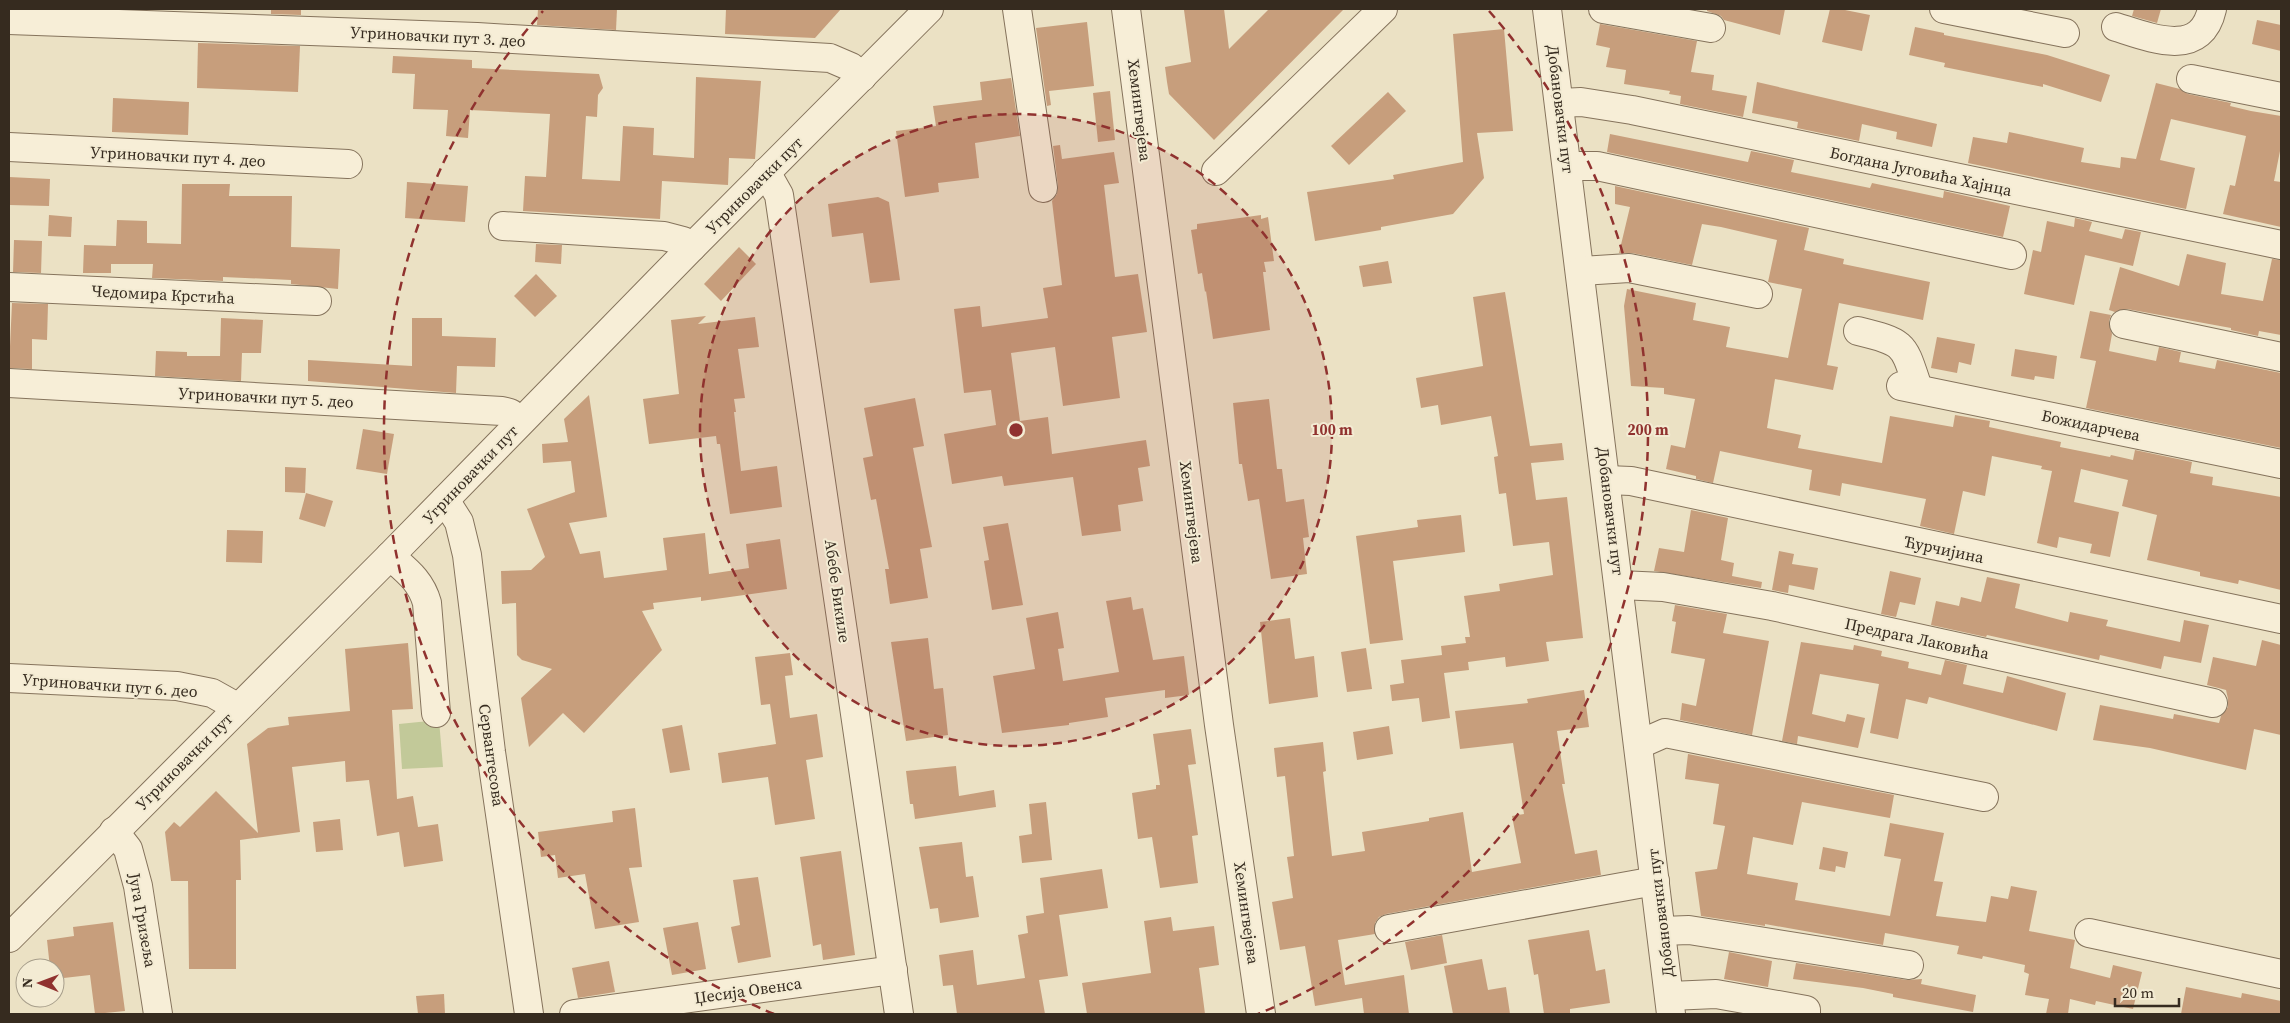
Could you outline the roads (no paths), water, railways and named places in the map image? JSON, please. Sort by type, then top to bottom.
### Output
[{"type":"street","name":"Угриновачки пут","points":[[9,938],[237,707],[390,556],[692,247],[929,9]]},
{"type":"street","points":[[1017,9],[1043,188]]},
{"type":"street","name":"Хемингвејева","points":[[1126,9],[1219,725],[1261,1014]]},
{"type":"street","points":[[1216,171],[1383,9]]},
{"type":"street","name":"Добановачки пут","points":[[1548,9],[1640,744],[1670,1005]]},
{"type":"street","points":[[1603,9],[1711,28]]},
{"type":"street","points":[[1944,9],[2065,33]]},
{"type":"street","points":[[2116,27],[2176,42],[2189,40],[2207,26],[2212,9]]},
{"type":"street","name":"Угриновачки пут 3. део","points":[[9,20],[477,37],[830,58],[851,66],[862,77]]},
{"type":"street","points":[[2191,79],[2281,97]]},
{"type":"street","name":"Богдана Југовића Хајнца","points":[[1560,103],[1581,102],[1632,110],[2281,245]]},
{"type":"street","name":"Угриновачки пут 4. део","points":[[9,147],[348,164]]},
{"type":"street","points":[[1568,166],[1597,166],[2012,256]]},
{"type":"street","name":"Абебе Бикиле","points":[[766,172],[780,195],[899,1014]]},
{"type":"street","points":[[502,226],[664,236],[683,240],[692,247]]},
{"type":"street","points":[[1581,271],[1629,268],[1758,294]]},
{"type":"street","name":"Чедомира Крстића","points":[[9,287],[317,301]]},
{"type":"street","points":[[2124,324],[2281,357]]},
{"type":"street","name":"Божидарчева","points":[[1858,332],[1888,339],[1900,345],[1907,356],[1910,387],[2281,464]]},
{"type":"street","name":"Угриновачки пут 5. део","points":[[9,382],[502,411],[510,413],[521,421]]},
{"type":"street","name":"Ћурчијина","points":[[1607,480],[1631,481],[2281,619]]},
{"type":"street","name":"Сервантесова","points":[[445,500],[459,522],[467,555],[491,752],[528,1014]]},
{"type":"street","points":[[390,556],[416,579],[425,596],[436,713]]},
{"type":"street","name":"Предрага Лаковића","points":[[1620,585],[1663,587],[1772,606],[2213,703]]},
{"type":"street","name":"Угриновачки пут 6. део","points":[[9,678],[177,686],[212,692],[237,707]]},
{"type":"street","points":[[1640,744],[1665,733],[1984,797]]},
{"type":"street","name":"Југа Гризеља","points":[[114,831],[128,849],[138,886],[158,1014]]},
{"type":"street","points":[[1389,929],[1655,881]]},
{"type":"street","points":[[1662,931],[1689,930],[1908,966]]},
{"type":"street","points":[[2089,933],[2281,974]]},
{"type":"street","name":"Џесија Овенса","points":[[574,1014],[893,970]]},
{"type":"street","points":[[1670,1005],[1716,994],[1806,1010],[1806,1014]]}]
